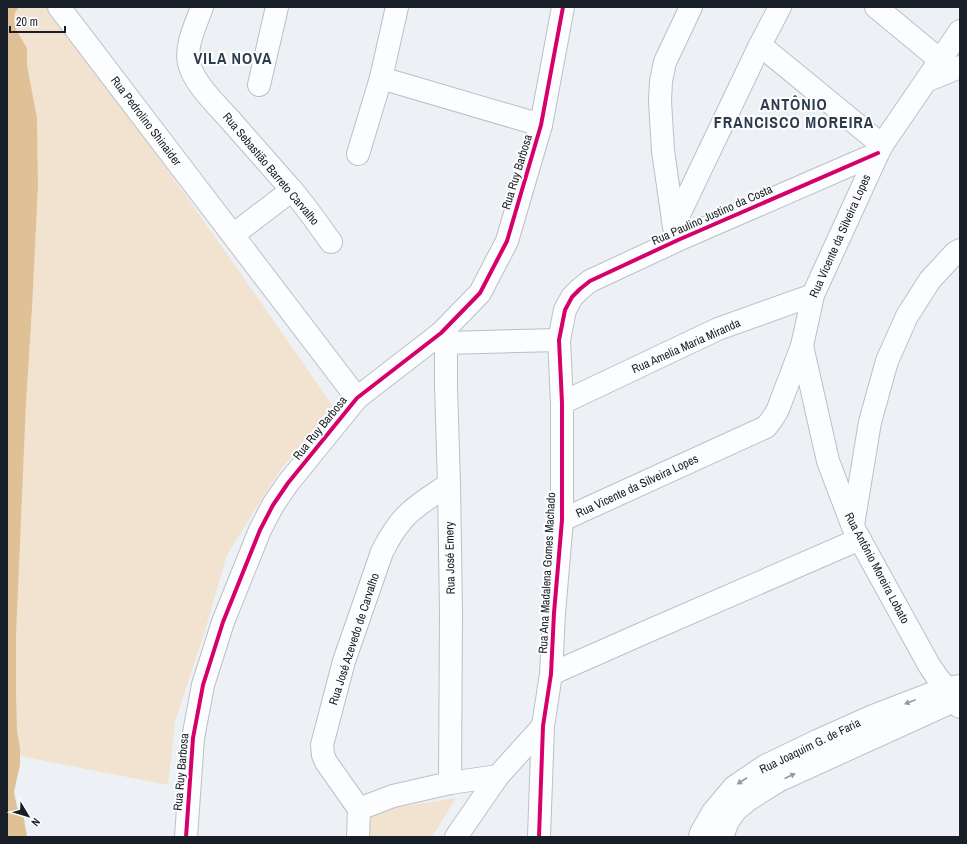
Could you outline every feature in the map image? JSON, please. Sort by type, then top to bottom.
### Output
[{"type":"street","name":"Rua Pedrolino Shinaider","points":[[59,7],[357,398]]},
{"type":"street","name":"Rua Sebastião Barreto Carvalho","points":[[202,7],[188,51],[188,62],[191,71],[210,98],[292,190],[331,242]]},
{"type":"street","points":[[259,85],[277,7]]},
{"type":"street","points":[[358,154],[381,78],[398,7]]},
{"type":"street","name":"Rua Ruy Barbosa","points":[[186,837],[193,738],[203,685],[223,622],[260,530],[288,483],[357,398],[444,338],[480,293],[506,241],[541,126],[563,7]]},
{"type":"street","points":[[676,233],[663,151],[660,101],[661,81],[665,62],[691,7]]},
{"type":"street","points":[[676,233],[760,45],[780,7]]},
{"type":"street","points":[[876,7],[950,64]]},
{"type":"street","name":"Rua Vicente da Silveira Lopes","points":[[562,520],[766,427],[771,422],[775,416],[802,346],[812,295],[880,149],[926,81],[950,64],[960,31]]},
{"type":"street","points":[[760,45],[880,149]]},
{"type":"street","points":[[381,78],[541,126]]},
{"type":"street","name":"Rua Paulino Justino da Costa","points":[[565,310],[572,297],[580,288],[590,281],[676,233],[880,149]]},
{"type":"street","points":[[233,235],[292,190]]},
{"type":"street","points":[[551,674],[646,632],[856,533],[870,422],[887,362],[907,316],[930,280],[955,253],[960,250]]},
{"type":"street","name":"Rua Amelia Maria Miranda","points":[[562,403],[718,329],[812,295]]},
{"type":"street","name":"Rua Ana Madalena Gomes Machado","points":[[539,837],[543,726],[551,674],[554,613],[562,520],[562,403],[559,340],[565,310]]},
{"type":"street","points":[[444,338],[559,340]]},
{"type":"street","name":"Rua José Emery","points":[[444,338],[449,484],[451,614],[450,783]]},
{"type":"street","name":"Rua Antônio Moreira Lobato","points":[[802,346],[828,461],[856,533],[930,666],[937,677],[957,695]]},
{"type":"street","name":"Rua José Azevedo de Carvalho","points":[[359,809],[326,762],[323,755],[322,745],[344,661],[382,552],[389,538],[399,524],[420,504],[449,484]]},
{"type":"street","name":"Rua Joaquim G. de Faria","points":[[700,837],[701,832],[713,812],[734,787],[765,766],[873,716],[957,695]]},
{"type":"street","name":"Rua Joaquim G. de Faria","points":[[722,837],[728,822],[736,810],[748,800],[778,781],[957,695]]},
{"type":"street","points":[[456,837],[498,776],[543,726]]},
{"type":"street","points":[[358,837],[359,809],[393,796],[450,783],[498,776]]},
{"type":"shaded area","points":[[7,7],[19,7],[15,13],[15,26],[27,48],[27,65],[37,118],[38,187],[26,403],[16,637],[17,730],[20,749],[20,765],[14,792],[17,807],[24,819],[27,837],[7,837]]},
{"type":"shaded area","points":[[19,7],[48,7],[193,206],[334,408],[280,470],[227,555],[204,634],[175,722],[168,785],[20,756],[17,730],[16,637],[26,403],[38,187],[37,118],[27,65],[27,48],[15,26],[15,13]]},
{"type":"shaded area","points":[[456,798],[432,837],[366,837],[366,812]]},
{"type":"cycle path","points":[[186,837],[193,738],[203,685],[223,622],[260,530],[273,505],[288,483],[357,398],[441,333],[480,293],[507,241],[541,125],[563,7]]},
{"type":"cycle path","points":[[539,837],[543,726],[551,674],[554,613],[562,520],[562,403],[559,340],[565,310],[572,297],[590,281],[678,240],[878,153]]},
{"type":"district","name":"VILA NOVA","points":[[233,58]]},
{"type":"district","name":"ANTÔNIO FRANCISCO MOREIRA","points":[[794,113]]}]
